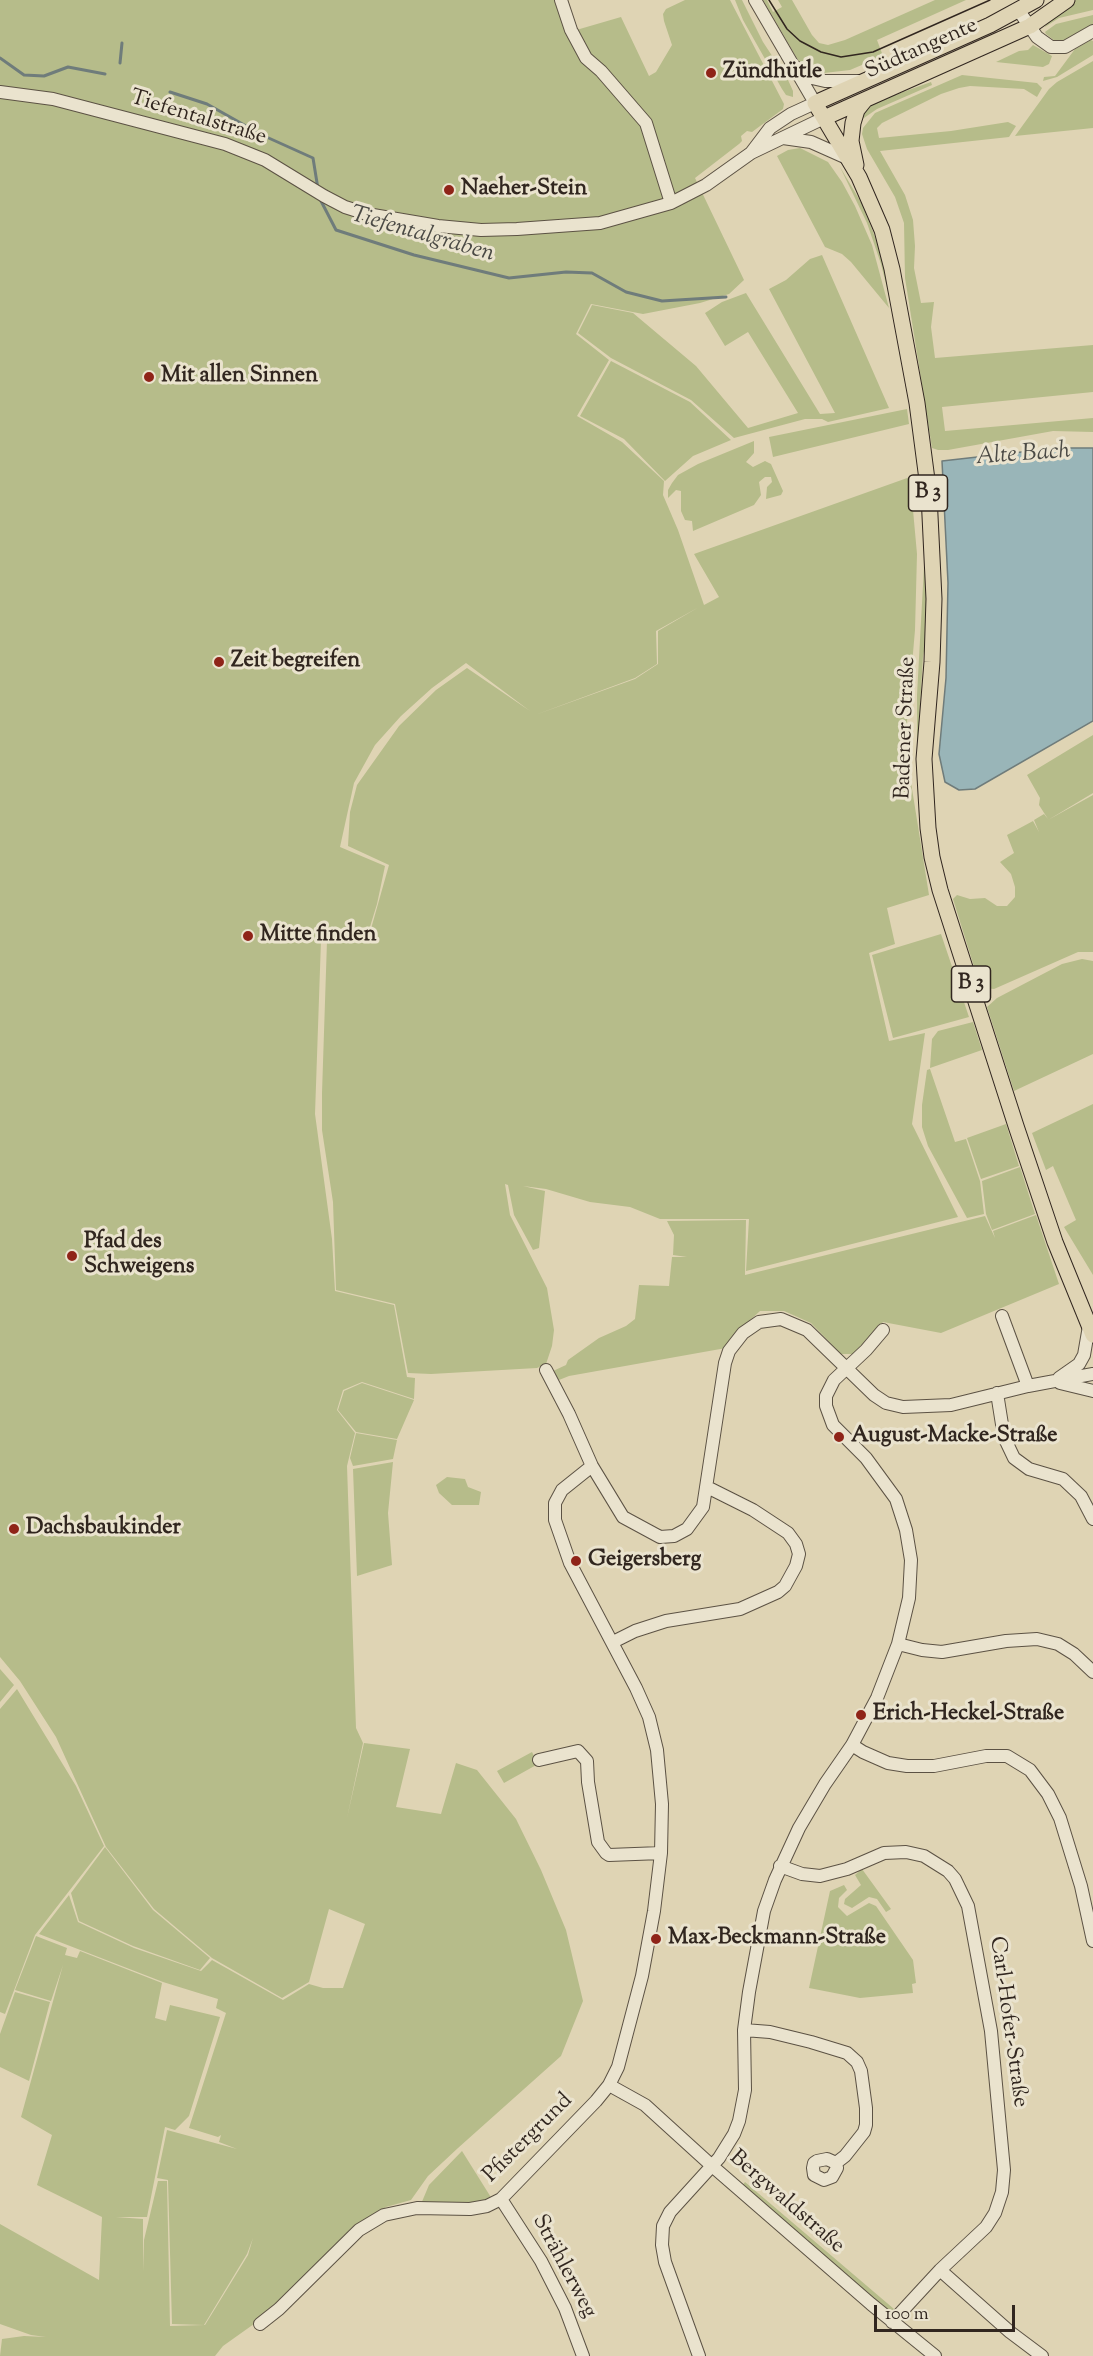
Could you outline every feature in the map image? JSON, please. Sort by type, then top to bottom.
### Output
[{"type":"main road","name":"Südtangente","points":[[815,104],[1019,10],[1036,0]]},
{"type":"main road","name":"Südtangente","points":[[824,118],[1030,26],[1067,0]]},
{"type":"main road","name":"Badener Straße","points":[[859,177],[851,141],[855,116],[865,100]]},
{"type":"main road","name":"Badener Straße","points":[[815,104],[859,177],[876,212],[890,257],[915,391],[925,456],[934,599],[932,662],[924,759],[926,807],[932,857],[940,890],[1023,1148],[1055,1242],[1091,1331]]},
{"type":"street","points":[[561,0],[571,30],[586,58],[601,71],[646,123],[671,203]]},
{"type":"street","points":[[755,0],[815,104]]},
{"type":"street","points":[[1019,10],[1046,45],[1057,48],[1065,47],[1093,31]]},
{"type":"street","points":[[791,63],[812,78],[825,81],[867,81]]},
{"type":"street","name":"Tiefentalstraße","points":[[0,92],[53,99],[225,144],[265,160],[324,196],[356,210],[402,221],[482,230],[517,230],[600,223],[671,203],[706,185],[751,153],[824,118]]},
{"type":"street","name":"Tiefentalstraße","points":[[751,153],[770,128],[791,114],[815,104]]},
{"type":"street","points":[[783,138],[811,142],[847,158]]},
{"type":"street","points":[[1002,1316],[1028,1386]]},
{"type":"street","points":[[546,1370],[592,1466],[623,1517],[660,1537],[674,1536],[687,1529],[703,1507],[725,1364],[729,1351],[743,1333],[759,1322],[769,1319],[788,1320],[817,1338],[874,1395],[886,1403],[903,1407],[951,1405],[1028,1386],[1093,1374]]},
{"type":"street","points":[[699,2356],[665,2262],[661,2235],[663,2226],[670,2212],[719,2158],[734,2134],[742,2111],[745,2090],[744,2030],[756,1945],[764,1911],[780,1866],[814,1800],[852,1745],[877,1698],[898,1644],[911,1580],[908,1543],[893,1495],[873,1467],[833,1425],[825,1406],[829,1387],[883,1330]]},
{"type":"street","points":[[1053,1382],[1079,1365],[1091,1331]]},
{"type":"street","points":[[1053,1382],[1093,1391]]},
{"type":"street","points":[[997,1393],[1004,1437],[1014,1458],[1029,1469],[1063,1479],[1081,1496],[1093,1519]]},
{"type":"street","points":[[592,1466],[562,1490],[555,1503],[555,1520],[570,1563],[649,1717],[657,1750],[662,1804],[661,1853],[654,1911],[642,1976],[618,2067],[609,2085]]},
{"type":"street","points":[[612,1642],[635,1631],[666,1621],[740,1609],[785,1586],[796,1566],[799,1554],[796,1544],[788,1533],[753,1510],[707,1487]]},
{"type":"street","points":[[898,1644],[942,1652],[1006,1641],[1037,1639],[1058,1644],[1074,1654],[1093,1672]]},
{"type":"street","points":[[852,1745],[888,1763],[907,1766],[934,1766],[986,1755],[1007,1756],[1030,1770],[1048,1794],[1060,1818],[1081,1886],[1093,1941]]},
{"type":"street","points":[[539,1760],[578,1751],[587,1761],[588,1782],[598,1842],[606,1853],[609,1855],[661,1853]]},
{"type":"street","name":"Carl-Hofer-Straße","points":[[780,1866],[802,1874],[820,1876],[847,1869],[884,1853],[906,1852],[924,1856],[948,1871],[955,1879],[968,1906],[991,2031],[1004,2170],[1002,2192],[995,2213],[976,2238],[940,2270],[892,2322]]},
{"type":"street","points":[[744,2030],[770,2032],[821,2045],[847,2053],[857,2062],[864,2086],[866,2125],[859,2140],[836,2163]]},
{"type":"street","name":"Bergwaldstraße","points":[[609,2085],[645,2105],[892,2322],[935,2356]]},
{"type":"street","name":"Pfistergrund","points":[[260,2324],[279,2309],[360,2230],[384,2215],[417,2208],[470,2209],[487,2206],[501,2199],[609,2085]]},
{"type":"street","name":"Strählerweg","points":[[501,2199],[541,2261],[565,2308],[583,2356]]},
{"type":"street","points":[[940,2270],[1010,2332],[1042,2356]]},
{"type":"green space","points":[[0,0],[557,0],[566,33],[621,17],[649,76],[656,72],[672,45],[664,21],[663,14],[666,9],[685,0],[730,0],[784,104],[783,109],[752,132],[747,131],[741,136],[742,141],[739,144],[695,178],[744,280],[729,294],[700,303],[643,314],[591,304],[576,334],[609,360],[577,416],[622,442],[664,481],[663,495],[678,530],[704,605],[719,597],[694,554],[910,477],[917,554],[915,630],[905,745],[929,895],[887,908],[895,944],[869,953],[889,1041],[925,1033],[912,1124],[958,1217],[746,1271],[749,1219],[660,1219],[630,1207],[590,1202],[546,1189],[523,1186],[545,1191],[539,1248],[533,1250],[514,1215],[508,1185],[505,1184],[510,1215],[547,1288],[554,1330],[546,1364],[537,1368],[431,1374],[408,1373],[395,1304],[336,1290],[333,1202],[322,1130],[322,1093],[327,941],[343,941],[321,940],[315,1114],[332,1239],[335,1291],[394,1305],[407,1377],[415,1378],[414,1399],[362,1382],[343,1390],[337,1410],[355,1433],[347,1466],[356,1728],[363,1743],[347,1818],[364,1743],[410,1749],[396,1807],[441,1814],[456,1763],[477,1770],[516,1819],[541,1870],[566,1930],[583,2001],[561,2056],[428,2176],[411,2200],[386,2207],[364,2220],[268,2314],[223,2346],[215,2356],[0,2356],[2,2339],[24,2336],[46,2337],[31,2335],[0,2324],[0,2224],[99,2280],[102,2217],[37,2185],[52,2135],[21,2117],[63,1965],[51,2001],[15,1990],[36,1936],[67,1948],[65,1955],[77,1958],[80,1951],[162,1983],[155,2018],[166,2021],[170,2005],[220,2017],[189,2116],[175,2130],[165,2127],[147,2217],[116,2217],[143,2219],[143,2271],[144,2240],[158,2181],[167,2181],[170,2326],[205,2325],[248,2255],[253,2238],[247,2254],[204,2325],[172,2324],[168,2180],[157,2178],[167,2130],[237,2149],[219,2142],[221,2135],[218,2137],[189,2128],[226,2013],[216,2008],[218,1999],[163,1982],[39,1934],[69,1895],[78,1922],[134,1948],[201,1971],[212,1960],[283,2000],[309,1984],[323,1988],[343,1988],[365,1924],[329,1909],[309,1982],[282,1998],[212,1958],[154,1909],[106,1847],[56,1737],[20,1681],[0,1657]],"holes":[[[699,607],[658,631],[658,664],[635,679],[535,715],[635,678],[657,664],[656,631]],[[466,663],[530,711],[467,668],[436,690],[399,726],[357,785],[350,812],[348,846],[389,865],[367,943],[365,943],[377,904],[385,866],[340,847],[354,783],[375,745],[401,716],[432,688]]]},
{"type":"green space","points":[[735,0],[742,0],[763,42],[788,80],[793,97],[786,95],[782,89],[743,20]]},
{"type":"green space","points":[[763,0],[767,0],[773,12],[782,7],[778,0],[792,0],[812,35],[819,43],[828,45],[845,40],[935,0],[966,0],[877,40],[883,56],[850,70],[824,73],[813,71],[798,60]]},
{"type":"green space","points":[[1076,0],[1093,0],[1093,10],[1059,18],[1045,27],[1047,23]]},
{"type":"green space","points":[[1093,15],[1093,26],[1063,41],[1055,41],[1045,32],[1056,24]]},
{"type":"green space","points":[[1093,41],[1093,55],[1057,77],[1043,81],[1044,77],[1055,76],[1075,49]]},
{"type":"green space","points":[[1033,45],[1052,56],[1049,64],[1043,67],[996,62],[1019,51],[1028,50]]},
{"type":"green space","points":[[1093,61],[1093,128],[1015,136],[1049,89]]},
{"type":"green space","points":[[962,75],[1037,83],[1042,88],[1037,97],[1024,89],[970,86],[959,88],[941,94],[882,123],[877,128],[879,138],[951,131],[1008,122],[1016,126],[1009,137],[880,151],[905,195],[913,220],[914,268],[921,303],[934,302],[931,327],[935,358],[1093,345],[1093,392],[942,407],[945,431],[1093,418],[1093,432],[1053,431],[948,450],[932,448],[905,278],[904,223],[895,197],[867,149],[862,134],[863,128],[875,113]]},
{"type":"green space","points":[[931,82],[932,85],[877,109],[861,120],[875,102]]},
{"type":"green space","points":[[800,148],[828,162],[842,182],[872,245],[889,308],[851,262],[842,254],[825,247],[777,156],[788,150]]},
{"type":"green space","points":[[840,167],[862,204],[877,242],[884,264],[892,308],[881,264],[867,223]]},
{"type":"green space","points":[[822,255],[889,408],[828,422],[822,419],[805,419],[734,438],[691,400],[611,358],[578,333],[592,305],[633,313],[696,366],[748,428],[798,413],[748,332],[725,346],[705,313],[722,302],[746,293],[820,414],[835,413],[769,289],[786,280],[810,259]]},
{"type":"green space","points":[[611,361],[690,402],[731,440],[693,456],[665,481],[624,439],[580,416]]},
{"type":"green space","points":[[910,407],[913,409],[921,469],[929,595],[928,632],[923,656],[919,722],[921,742],[917,743],[917,695],[925,548],[919,468]]},
{"type":"green space","points":[[907,409],[909,424],[773,457],[769,437]]},
{"type":"green space","points":[[754,441],[754,453],[746,462],[753,467],[765,461],[771,464],[783,491],[781,495],[766,499],[767,487],[772,482],[771,477],[765,477],[759,482],[761,495],[754,505],[693,531],[692,521],[685,520],[681,511],[681,491],[676,490],[668,498],[668,490],[672,483],[678,475],[698,464]]},
{"type":"green space","points":[[1093,735],[1093,793],[1048,820],[1093,795],[1093,952],[1078,952],[994,989],[980,986],[953,899],[957,895],[970,899],[985,898],[997,906],[1007,906],[1015,897],[1011,874],[1000,862],[1014,853],[1007,835],[1033,821],[1039,832],[1034,820],[1044,814],[1048,819],[1039,805],[1040,798],[1027,775]]},
{"type":"green space","points":[[941,934],[969,1017],[893,1038],[872,955]]},
{"type":"green space","points":[[1082,959],[1093,961],[1093,1054],[1014,1091],[987,1007],[997,998],[1062,964]]},
{"type":"green space","points":[[973,1022],[982,1050],[930,1068],[932,1039],[938,1031]]},
{"type":"green space","points":[[930,1069],[955,1142],[966,1139],[980,1181],[984,1214],[967,1218],[928,1146],[922,1127],[922,1105],[927,1070]]},
{"type":"green space","points":[[1093,1104],[1093,1275],[1064,1227],[1076,1220],[1053,1166],[1046,1170],[1032,1133]]},
{"type":"green space","points":[[1006,1124],[1019,1166],[981,1179],[967,1138]]},
{"type":"green space","points":[[1020,1167],[1035,1214],[992,1230],[986,1214],[982,1181]]},
{"type":"green space","points":[[1036,1215],[1059,1284],[941,1333],[883,1322],[854,1354],[841,1354],[811,1323],[784,1311],[760,1311],[735,1334],[726,1348],[569,1376],[559,1380],[553,1371],[566,1365],[568,1360],[599,1338],[626,1326],[635,1319],[639,1285],[669,1286],[672,1257],[687,1257],[673,1255],[674,1235],[667,1221],[746,1220],[745,1275],[985,1216],[995,1238],[993,1231]]},
{"type":"green space","points":[[362,1383],[414,1400],[397,1439],[356,1432],[338,1410],[344,1391]]},
{"type":"green space","points":[[356,1433],[397,1440],[393,1459],[353,1466],[350,1458]]},
{"type":"green space","points":[[393,1462],[388,1513],[392,1565],[357,1576],[353,1469]]},
{"type":"green space","points":[[447,1477],[465,1479],[468,1487],[481,1492],[479,1505],[452,1505],[439,1493],[436,1485]]},
{"type":"green space","points":[[0,1669],[14,1685],[0,1702]]},
{"type":"green space","points":[[17,1689],[76,1786],[104,1846],[35,1935],[5,2014],[0,2012],[0,1709]]},
{"type":"green space","points":[[532,1752],[538,1764],[504,1783],[497,1771]]},
{"type":"green space","points":[[105,1847],[153,1910],[210,1958],[200,1970],[133,1946],[79,1921],[71,1893]]},
{"type":"green space","points":[[862,1869],[891,1909],[886,1912],[877,1899],[869,1897],[852,1908],[844,1904],[845,1899],[861,1885],[855,1875]]},
{"type":"green space","points":[[844,1885],[847,1890],[839,1898],[838,1907],[847,1916],[869,1903],[876,1906],[913,1960],[916,1983],[912,1984],[913,1993],[860,1998],[809,1988],[830,1891]]},
{"type":"green space","points":[[15,1992],[50,2002],[29,2081],[0,2067],[0,2034]]},
{"type":"green space","points":[[462,2151],[492,2199],[470,2203],[421,2204],[429,2185]]},
{"type":"green space","points":[[745,2182],[894,2309],[890,2314],[742,2186]]},
{"type":"water","name":"Alte Bach","points":[[1057,448],[1093,448],[1093,721],[975,789],[959,790],[945,782],[939,754],[946,678],[948,583],[942,461]]},
{"type":"waterway","name":"Tiefentalgraben","points":[[120,63],[122,43]]},
{"type":"waterway","name":"Tiefentalgraben","points":[[0,58],[24,75],[44,76],[68,67],[105,74]]},
{"type":"waterway","name":"Tiefentalgraben","points":[[170,92],[207,104],[262,135],[313,158],[318,189]]},
{"type":"waterway","name":"Tiefentalgraben","points":[[320,199],[336,230],[414,255],[509,278],[566,272],[592,273],[626,292],[662,301],[726,297]]},
{"type":"tram line","points":[[769,0],[787,29],[800,41],[821,52],[841,57],[873,52],[990,0]]},
{"type":"place","name":"Zündhütle","points":[[711,73]]},
{"type":"place","name":"Naeher-Stein","points":[[449,190]]},
{"type":"place","name":"Mit allen Sinnen","points":[[149,377]]},
{"type":"place","name":"Zeit begreifen","points":[[219,662]]},
{"type":"place","name":"Mitte finden","points":[[248,936]]},
{"type":"place","name":"Pfad des Schweigens","points":[[72,1256]]},
{"type":"place","name":"August-Macke-Straße","points":[[839,1437]]},
{"type":"place","name":"Dachsbaukinder","points":[[14,1529]]},
{"type":"place","name":"Geigersberg","points":[[576,1561]]},
{"type":"place","name":"Erich-Heckel-Straße","points":[[861,1715]]},
{"type":"place","name":"Max-Beckmann-Straße","points":[[656,1939]]}]
